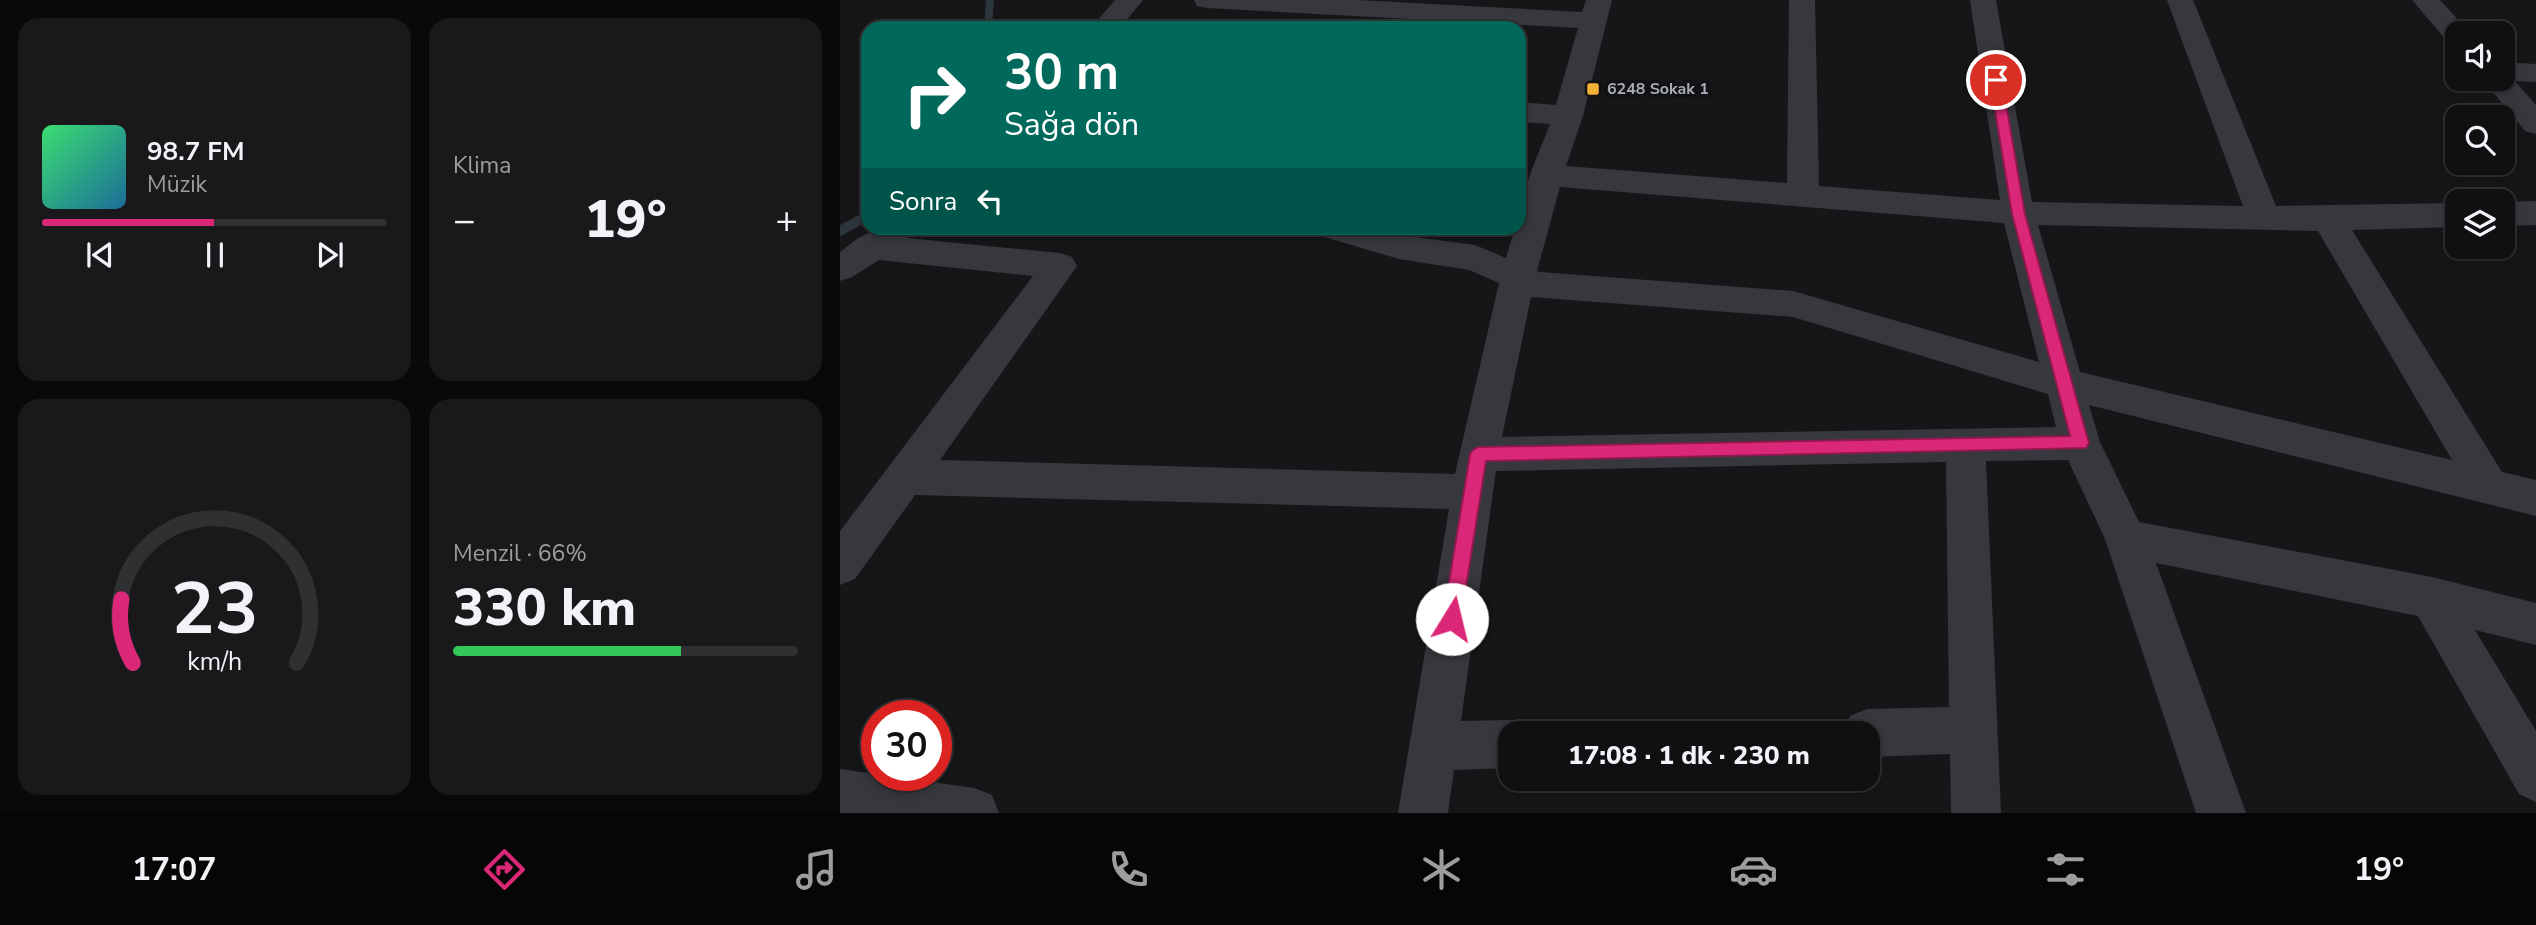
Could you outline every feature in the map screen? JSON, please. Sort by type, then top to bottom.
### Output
[{"type":"street","points":[[1111,21],[1130,0]]},
{"type":"street","points":[[1208,0],[1596,10],[1568,116],[1547,175],[1518,277],[1475,473],[1423,813]]},
{"type":"street","points":[[1802,0],[1803,194]]},
{"type":"street","points":[[1983,0],[2018,214],[2080,443],[2126,538],[2221,813]]},
{"type":"street","points":[[2180,0],[2265,219]]},
{"type":"street","points":[[2425,0],[2445,22]]},
{"type":"street","points":[[2515,72],[2536,73]]},
{"type":"street","points":[[2507,91],[2536,124]]},
{"type":"street","points":[[1526,113],[1568,116]]},
{"type":"street","points":[[1547,175],[1803,194],[2018,214],[2265,219],[2445,215]]},
{"type":"street","points":[[2515,214],[2536,213]]},
{"type":"street","points":[[2328,219],[2489,487]]},
{"type":"street","points":[[840,268],[870,247],[894,235]]},
{"type":"street","points":[[1357,235],[1399,247],[1475,258],[1536,285],[1793,304],[2064,384],[2536,498]]},
{"type":"street","points":[[840,565],[1060,265],[870,247]]},
{"type":"street","points":[[906,477],[1475,473],[1965,444],[2080,443]]},
{"type":"street","points":[[1965,444],[1976,813]]},
{"type":"street","points":[[2126,538],[2432,598],[2536,624]]},
{"type":"street","points":[[2432,598],[2536,777]]},
{"type":"street","points":[[1880,733],[1972,730]]},
{"type":"street","points":[[1433,746],[1498,744]]},
{"type":"street","points":[[840,794],[974,813]]},
{"type":"waterway","points":[[988,21],[990,0]]},
{"type":"waterway","points":[[840,231],[861,219]]},
{"type":"place","name":"6248 Sokak 1","points":[[1593,89]]},
{"type":"route","points":[[1452,619],[1478,454],[2080,443],[2018,214],[1996,80]]}]
